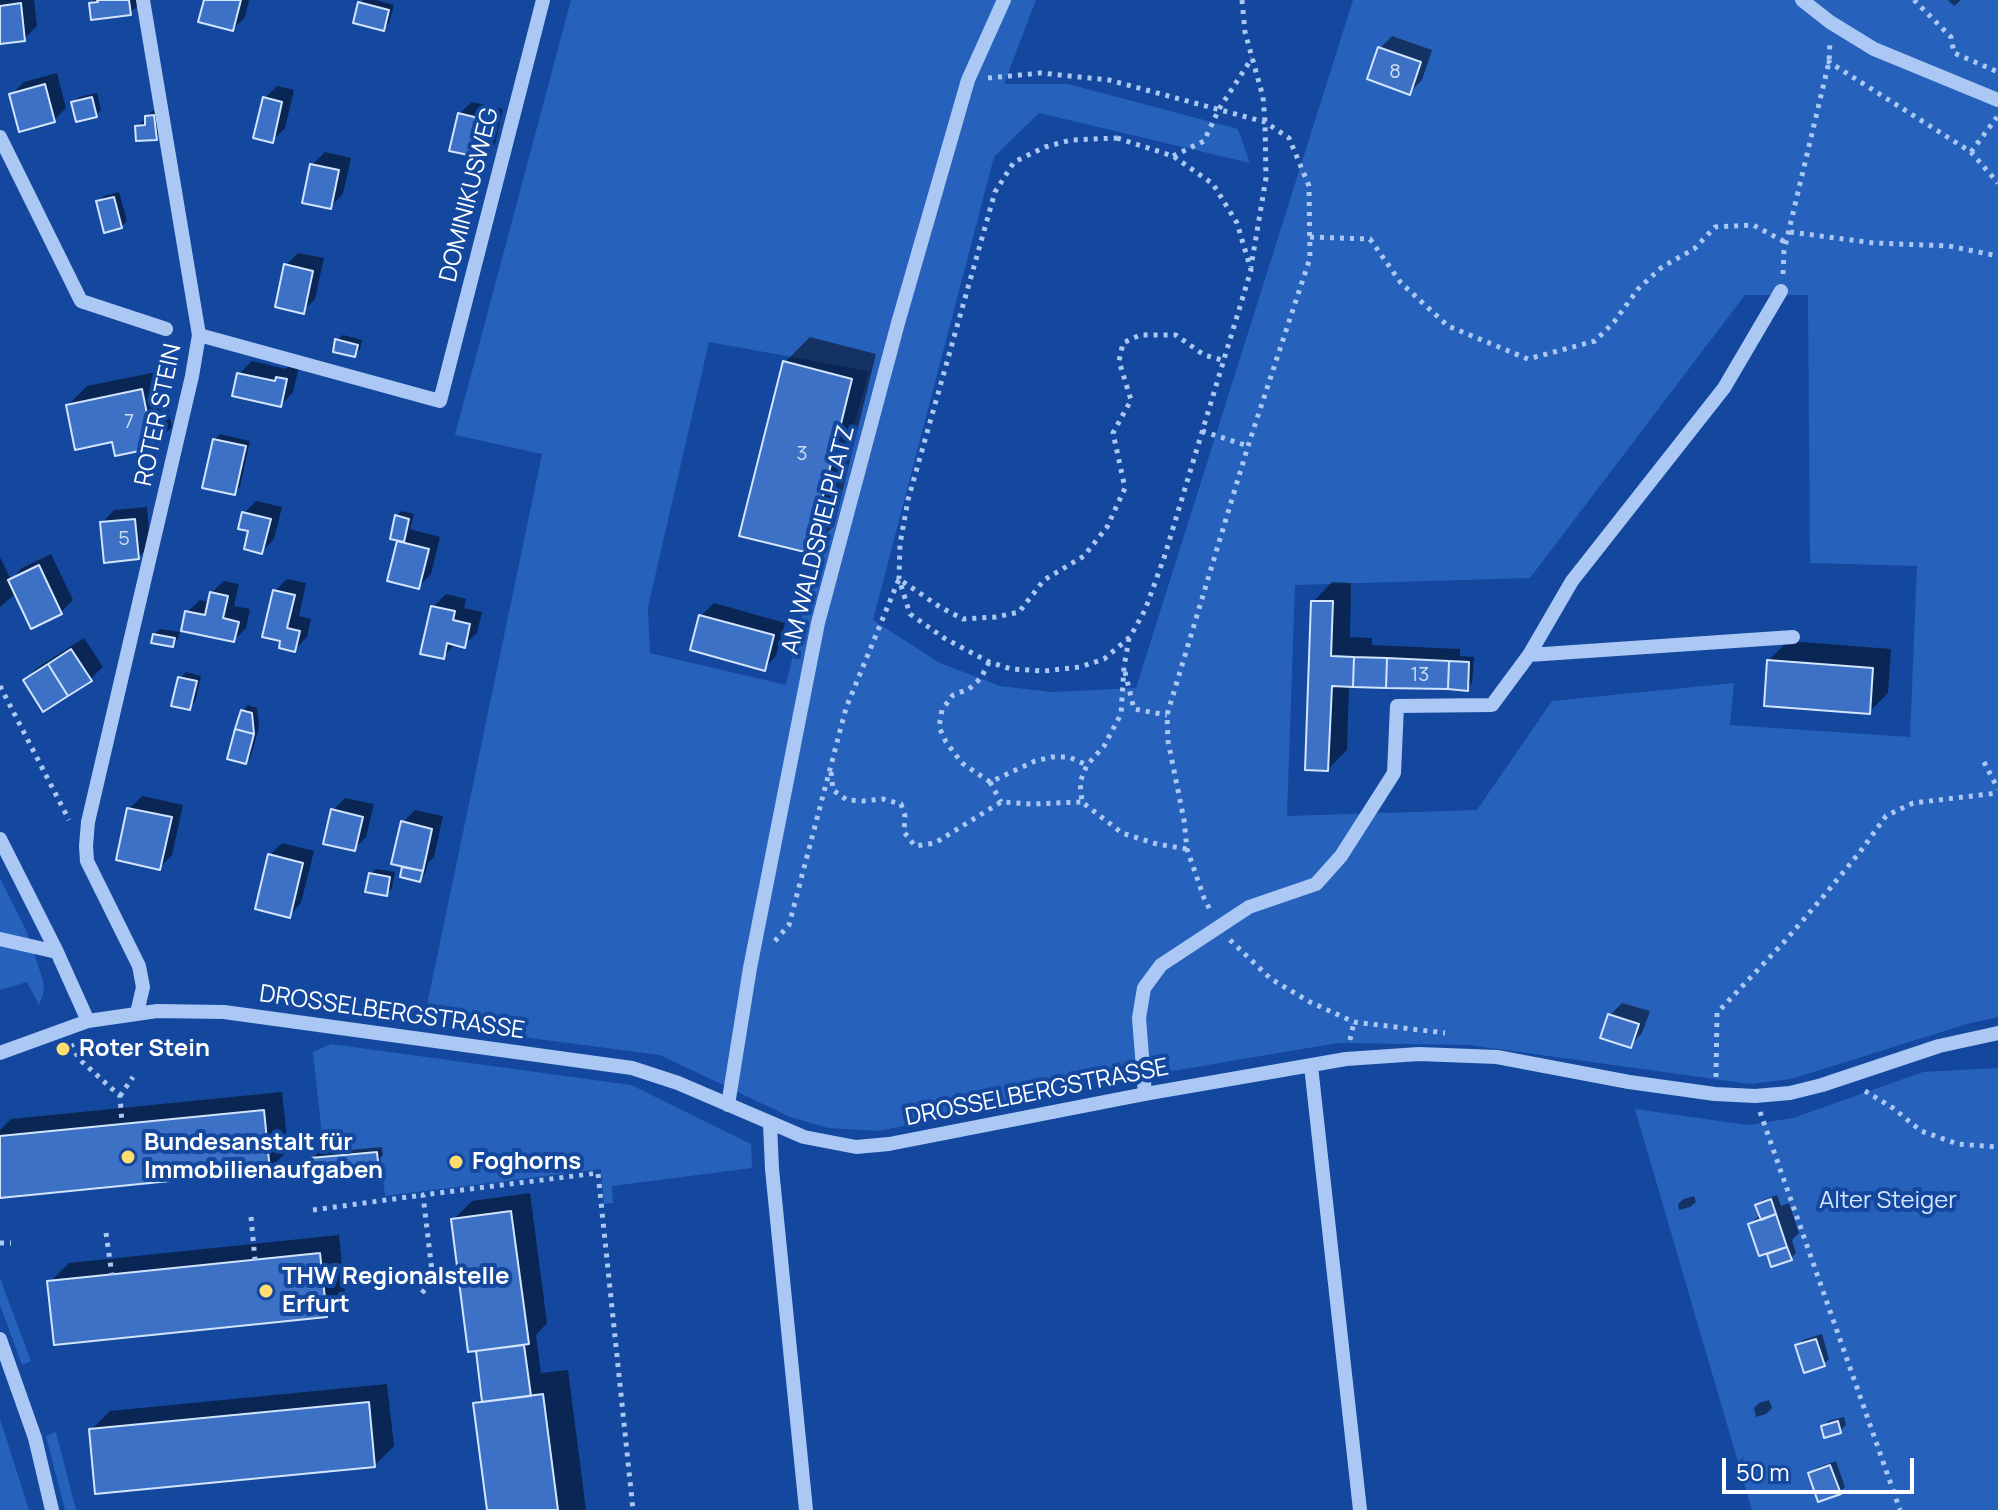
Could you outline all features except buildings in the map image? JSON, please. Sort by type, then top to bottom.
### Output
[{"type":"street","name":"ROTER STEIN","points":[[137,1013],[143,987],[139,966],[87,861],[88,822],[199,335],[143,0]]},
{"type":"street","name":"DOMINIKUSWEG","points":[[199,335],[440,401],[543,0]]},
{"type":"street","name":"AM WALDSPIELPLATZ","points":[[728,1105],[750,968],[818,623],[898,323],[968,80],[1004,0]]},
{"type":"street","points":[[1802,0],[1840,29],[1874,49],[1998,100]]},
{"type":"street","points":[[0,137],[81,301],[166,329]]},
{"type":"street","points":[[1145,1094],[1139,1018],[1144,988],[1161,965],[1249,907],[1316,884],[1341,856],[1394,773],[1397,706],[1492,705],[1529,655],[1572,581],[1724,388],[1781,291]]},
{"type":"street","points":[[1529,655],[1793,637]]},
{"type":"street","points":[[0,839],[88,1021]]},
{"type":"street","points":[[0,939],[57,952]]},
{"type":"street","name":"DROSSELBERGSTRASSE","points":[[0,1053],[88,1021],[137,1013],[183,1010],[224,1012],[632,1068],[678,1083],[804,1137],[856,1147],[889,1144],[1346,1059],[1419,1054],[1497,1057],[1629,1082],[1715,1094],[1755,1096],[1790,1093],[1939,1046],[1998,1033]]},
{"type":"street","points":[[1311,1066],[1360,1510]]},
{"type":"street","points":[[770,1124],[806,1510]]},
{"type":"street","points":[[0,1339],[35,1438],[52,1510]]},
{"type":"path","points":[[1082,802],[1080,782],[1087,765],[1104,746],[1121,714],[1124,667],[1130,637],[1145,610],[1164,558],[1251,270],[1266,178],[1265,122],[1263,97],[1245,32],[1242,0]]},
{"type":"path","points":[[1914,0],[1951,37],[1954,53],[1998,72]]},
{"type":"path","points":[[1784,251],[1829,62],[1840,29]]},
{"type":"path","points":[[1829,62],[1830,52]]},
{"type":"path","points":[[1173,156],[1204,141],[1219,109],[1252,57]]},
{"type":"path","points":[[1829,62],[1971,152],[1996,179]]},
{"type":"path","points":[[968,80],[1041,73],[1109,80],[1265,122],[1289,138],[1309,186],[1310,258],[1248,446],[1167,715],[1168,741],[1187,849],[1218,927],[1271,979],[1310,1002],[1354,1022],[1456,1034]]},
{"type":"path","points":[[1971,152],[1998,116]]},
{"type":"path","points":[[1130,637],[1104,659],[1080,667],[1044,671],[1011,669],[989,662],[944,638],[910,614],[899,579],[900,544],[908,500],[995,192],[1014,162],[1045,147],[1071,140],[1117,138],[1173,156],[1213,184],[1237,223],[1251,270]]},
{"type":"path","points":[[1310,237],[1370,239],[1401,283],[1448,326],[1528,359],[1595,341],[1614,322],[1638,289],[1662,267],[1694,249],[1715,227],[1753,225],[1787,243]]},
{"type":"path","points":[[1790,232],[1874,243],[1949,246],[1998,256]]},
{"type":"path","points":[[899,579],[963,619],[1019,612],[1044,580],[1084,556],[1107,527],[1125,488],[1113,433],[1131,400],[1119,361],[1123,343],[1140,335],[1176,335],[1204,355],[1222,360]]},
{"type":"path","points":[[1202,431],[1248,446]]},
{"type":"path","points":[[750,968],[789,925],[846,708],[899,579]]},
{"type":"path","points":[[989,662],[981,678],[969,689],[953,695],[942,710],[939,727],[962,763],[990,782],[1001,802]]},
{"type":"path","points":[[1124,667],[1134,709],[1167,715]]},
{"type":"path","points":[[0,686],[68,820],[86,846]]},
{"type":"path","points":[[990,782],[1035,761],[1052,757],[1069,757],[1087,765]]},
{"type":"path","points":[[1715,1094],[1717,1013],[1822,898],[1886,816],[1913,803],[1998,791],[1984,762]]},
{"type":"path","points":[[831,768],[833,790],[847,800],[883,799],[901,804],[905,816],[904,832],[915,846],[935,843],[1001,802],[1082,802],[1122,833],[1187,849]]},
{"type":"path","points":[[79,1059],[120,1096]]},
{"type":"path","points":[[122,1124],[120,1096],[133,1077]]},
{"type":"path","points":[[1857,1086],[1893,1108],[1921,1131],[1958,1144],[1998,1147]]},
{"type":"path","points":[[1755,1096],[1900,1510]]},
{"type":"path","points":[[313,1210],[598,1173],[633,1510]]},
{"type":"path","points":[[422,1293],[433,1280],[423,1195]]},
{"type":"path","points":[[251,1217],[255,1260]]},
{"type":"path","points":[[106,1233],[112,1275]]},
{"type":"path","points":[[0,1243],[11,1243]]},
{"type":"green space","points":[[571,0],[1036,0],[1004,84],[1068,84],[1238,129],[1250,163],[1039,113],[994,157],[873,620],[940,663],[1000,686],[1051,692],[1136,688],[1353,0],[1998,0],[1998,1017],[1791,1079],[1750,1084],[1469,1045],[1338,1043],[1125,1079],[879,1131],[828,1128],[790,1117],[660,1055],[423,1024],[542,454],[455,435]],"holes":[[[1745,295],[1808,295],[1810,563],[1917,566],[1910,737],[1730,725],[1734,683],[1552,701],[1477,810],[1287,816],[1295,585],[1530,578]],[[709,342],[869,371],[786,685],[650,653],[648,607]]]},
{"type":"green space","points":[[0,878],[26,930],[43,980],[44,991],[39,1005],[27,982],[0,990]]},
{"type":"green space","points":[[331,1044],[631,1085],[751,1144],[752,1168],[612,1186],[613,1203],[604,1204],[601,1169],[385,1196],[380,1150],[324,1155],[313,1052]]},
{"type":"green space","name":"Alter Steiger","points":[[1998,1068],[1998,1510],[1752,1510],[1635,1109],[1748,1125],[1793,1118],[1923,1072]]},
{"type":"green space","points":[[0,1278],[31,1361],[22,1365],[0,1305]]},
{"type":"green space","points":[[0,1419],[29,1510],[0,1510]]},
{"type":"green space","points":[[56,1432],[76,1510],[65,1510],[46,1436]]},
{"type":"place","name":"Roter Stein","points":[[63,1049]]},
{"type":"place","name":"Bundesanstalt für Immobilienaufgaben","points":[[128,1157]]},
{"type":"place","name":"Foghorns","points":[[456,1162]]},
{"type":"place","name":"THW Regionalstelle Erfurt","points":[[266,1291]]}]
